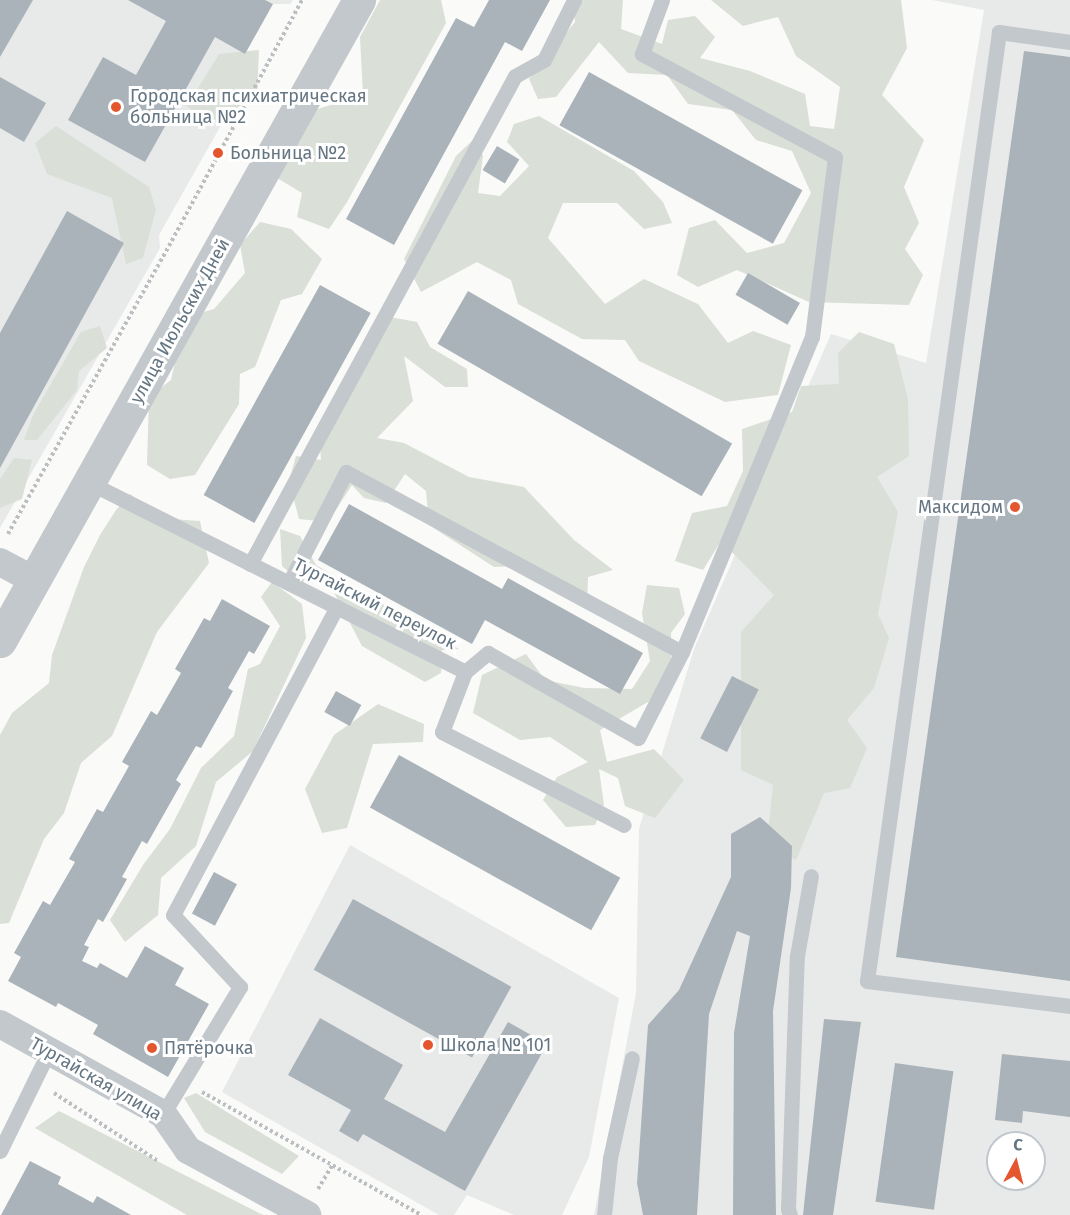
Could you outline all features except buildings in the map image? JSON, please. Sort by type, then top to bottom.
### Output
[{"type":"street","name":"улица Июльских Дней","points":[[0,642],[358,0]]},
{"type":"street","points":[[3,550],[34,580]]},
{"type":"street","name":"Тургайская улица","points":[[0,1024],[163,1114],[188,1150],[308,1215]]},
{"type":"lane","points":[[250,564],[515,76],[544,60],[574,0]]},
{"type":"lane","points":[[465,672],[488,653],[638,738],[682,652],[812,337],[835,157],[642,54],[662,0]]},
{"type":"lane","points":[[1070,42],[999,32],[867,981],[1070,1006]]},
{"type":"lane","points":[[289,583],[346,472],[682,652]]},
{"type":"lane","name":"Тургайский переулок","points":[[90,483],[465,672],[442,732],[624,825]]},
{"type":"lane","points":[[163,1114],[240,987],[172,915],[336,606]]},
{"type":"lane","points":[[790,1215],[788,1209],[797,956],[811,876]]},
{"type":"lane","points":[[0,1151],[49,1051]]},
{"type":"lane","points":[[604,1215],[610,1158],[632,1058]]},
{"type":"path","points":[[3,550],[302,0]]},
{"type":"path","points":[[183,1081],[421,1215]]},
{"type":"path","points":[[34,1083],[56,1094],[162,1163]]},
{"type":"shaded area","points":[[0,0],[293,0],[290,4],[272,4],[245,54],[250,74],[159,235],[160,248],[0,528]]},
{"type":"shaded area","points":[[380,0],[441,0],[446,23],[347,202],[329,229],[297,217],[302,193],[277,178],[305,113],[363,95],[360,37]]},
{"type":"shaded area","points":[[572,0],[623,0],[621,29],[662,44],[668,20],[695,16],[715,37],[700,58],[750,71],[805,94],[810,126],[834,129],[840,87],[796,56],[778,17],[743,26],[711,0],[901,0],[907,48],[882,95],[924,140],[904,187],[919,223],[905,249],[923,275],[909,305],[809,302],[737,270],[698,287],[677,275],[689,228],[715,220],[747,253],[784,243],[811,193],[792,151],[756,140],[732,110],[688,104],[667,75],[628,73],[599,42],[556,97],[538,99],[529,79],[575,22]]},
{"type":"shaded area","points":[[932,0],[1070,0],[1070,1215],[594,1215],[636,993],[639,829],[694,649],[831,334],[926,363],[984,10]]},
{"type":"shaded area","points":[[259,50],[257,96],[208,125],[187,106],[219,54]]},
{"type":"shaded area","points":[[539,116],[634,171],[663,202],[672,223],[644,229],[617,203],[563,203],[548,238],[605,304],[644,279],[698,304],[728,343],[753,331],[791,345],[778,395],[725,402],[639,361],[625,340],[582,339],[518,304],[511,280],[477,262],[421,292],[404,259],[456,156],[474,139],[483,156],[478,193],[500,196],[529,166],[507,142],[514,124]]},
{"type":"shaded area","points":[[56,126],[149,187],[156,210],[143,258],[126,264],[112,198],[47,174],[35,143]]},
{"type":"shaded area","points":[[260,222],[291,229],[322,259],[302,294],[281,300],[255,367],[240,374],[239,404],[195,475],[170,479],[147,465],[149,397],[171,380],[180,341],[197,314],[214,309],[245,273],[240,245]]},
{"type":"shaded area","points":[[379,315],[417,322],[430,347],[467,369],[468,387],[445,387],[404,356],[413,401],[377,438],[404,443],[469,477],[524,487],[574,540],[613,570],[588,577],[587,607],[532,565],[494,567],[429,525],[426,491],[405,474],[386,503],[364,498],[352,485],[328,522],[299,519],[289,481],[296,456],[321,460],[319,427]]},
{"type":"shaded area","points":[[100,326],[107,348],[79,371],[77,390],[37,440],[24,440],[33,415],[81,332]]},
{"type":"shaded area","points":[[859,332],[894,344],[908,399],[909,456],[877,477],[898,512],[878,614],[889,638],[874,688],[847,720],[867,748],[850,788],[824,793],[796,860],[767,844],[773,785],[741,770],[741,632],[774,595],[721,541],[703,570],[675,561],[692,513],[727,506],[743,471],[742,429],[792,412],[801,386],[839,384],[838,353]]},
{"type":"shaded area","points":[[14,458],[32,460],[22,499],[0,508],[0,479]]},
{"type":"shaded area","points":[[131,494],[143,517],[200,521],[209,563],[157,632],[112,736],[81,763],[64,813],[44,839],[9,923],[0,924],[0,735],[12,713],[49,683],[52,655],[84,567],[116,510]]},
{"type":"shaded area","points":[[280,529],[300,536],[316,565],[459,649],[442,650],[441,673],[425,682],[362,646],[328,581],[302,583],[282,566]]},
{"type":"shaded area","points":[[272,582],[302,604],[306,638],[253,751],[216,782],[196,846],[161,878],[158,915],[125,942],[110,920],[143,865],[170,829],[201,768],[234,736],[248,669],[260,664],[280,626],[261,597]]},
{"type":"shaded area","points":[[647,585],[679,588],[685,614],[671,633],[672,688],[600,730],[607,762],[654,749],[684,780],[655,818],[625,806],[618,778],[599,769],[604,805],[595,825],[566,827],[543,800],[557,777],[588,762],[550,737],[520,740],[473,713],[482,675],[526,654],[545,680],[584,688],[632,689],[650,661],[642,613]]},
{"type":"shaded area","points":[[378,704],[424,724],[423,742],[373,744],[347,828],[322,833],[305,789],[334,735]]},
{"type":"shaded area","name":"Школа № 101","points":[[350,845],[619,998],[589,1157],[562,1215],[514,1215],[467,1195],[454,1215],[439,1215],[222,1092]]},
{"type":"shaded area","points":[[196,1093],[299,1156],[282,1174],[205,1132],[184,1098]]},
{"type":"shaded area","points":[[59,1111],[263,1215],[187,1215],[35,1128]]},
{"type":"place","name":"Городская психиатрическая больница №2","points":[[116,107]]},
{"type":"place","name":"Больница №2","points":[[218,153]]},
{"type":"place","name":"Максидом","points":[[1015,507]]},
{"type":"place","name":"Школа № 101","points":[[428,1045]]},
{"type":"place","name":"Пятёрочка","points":[[152,1048]]}]
